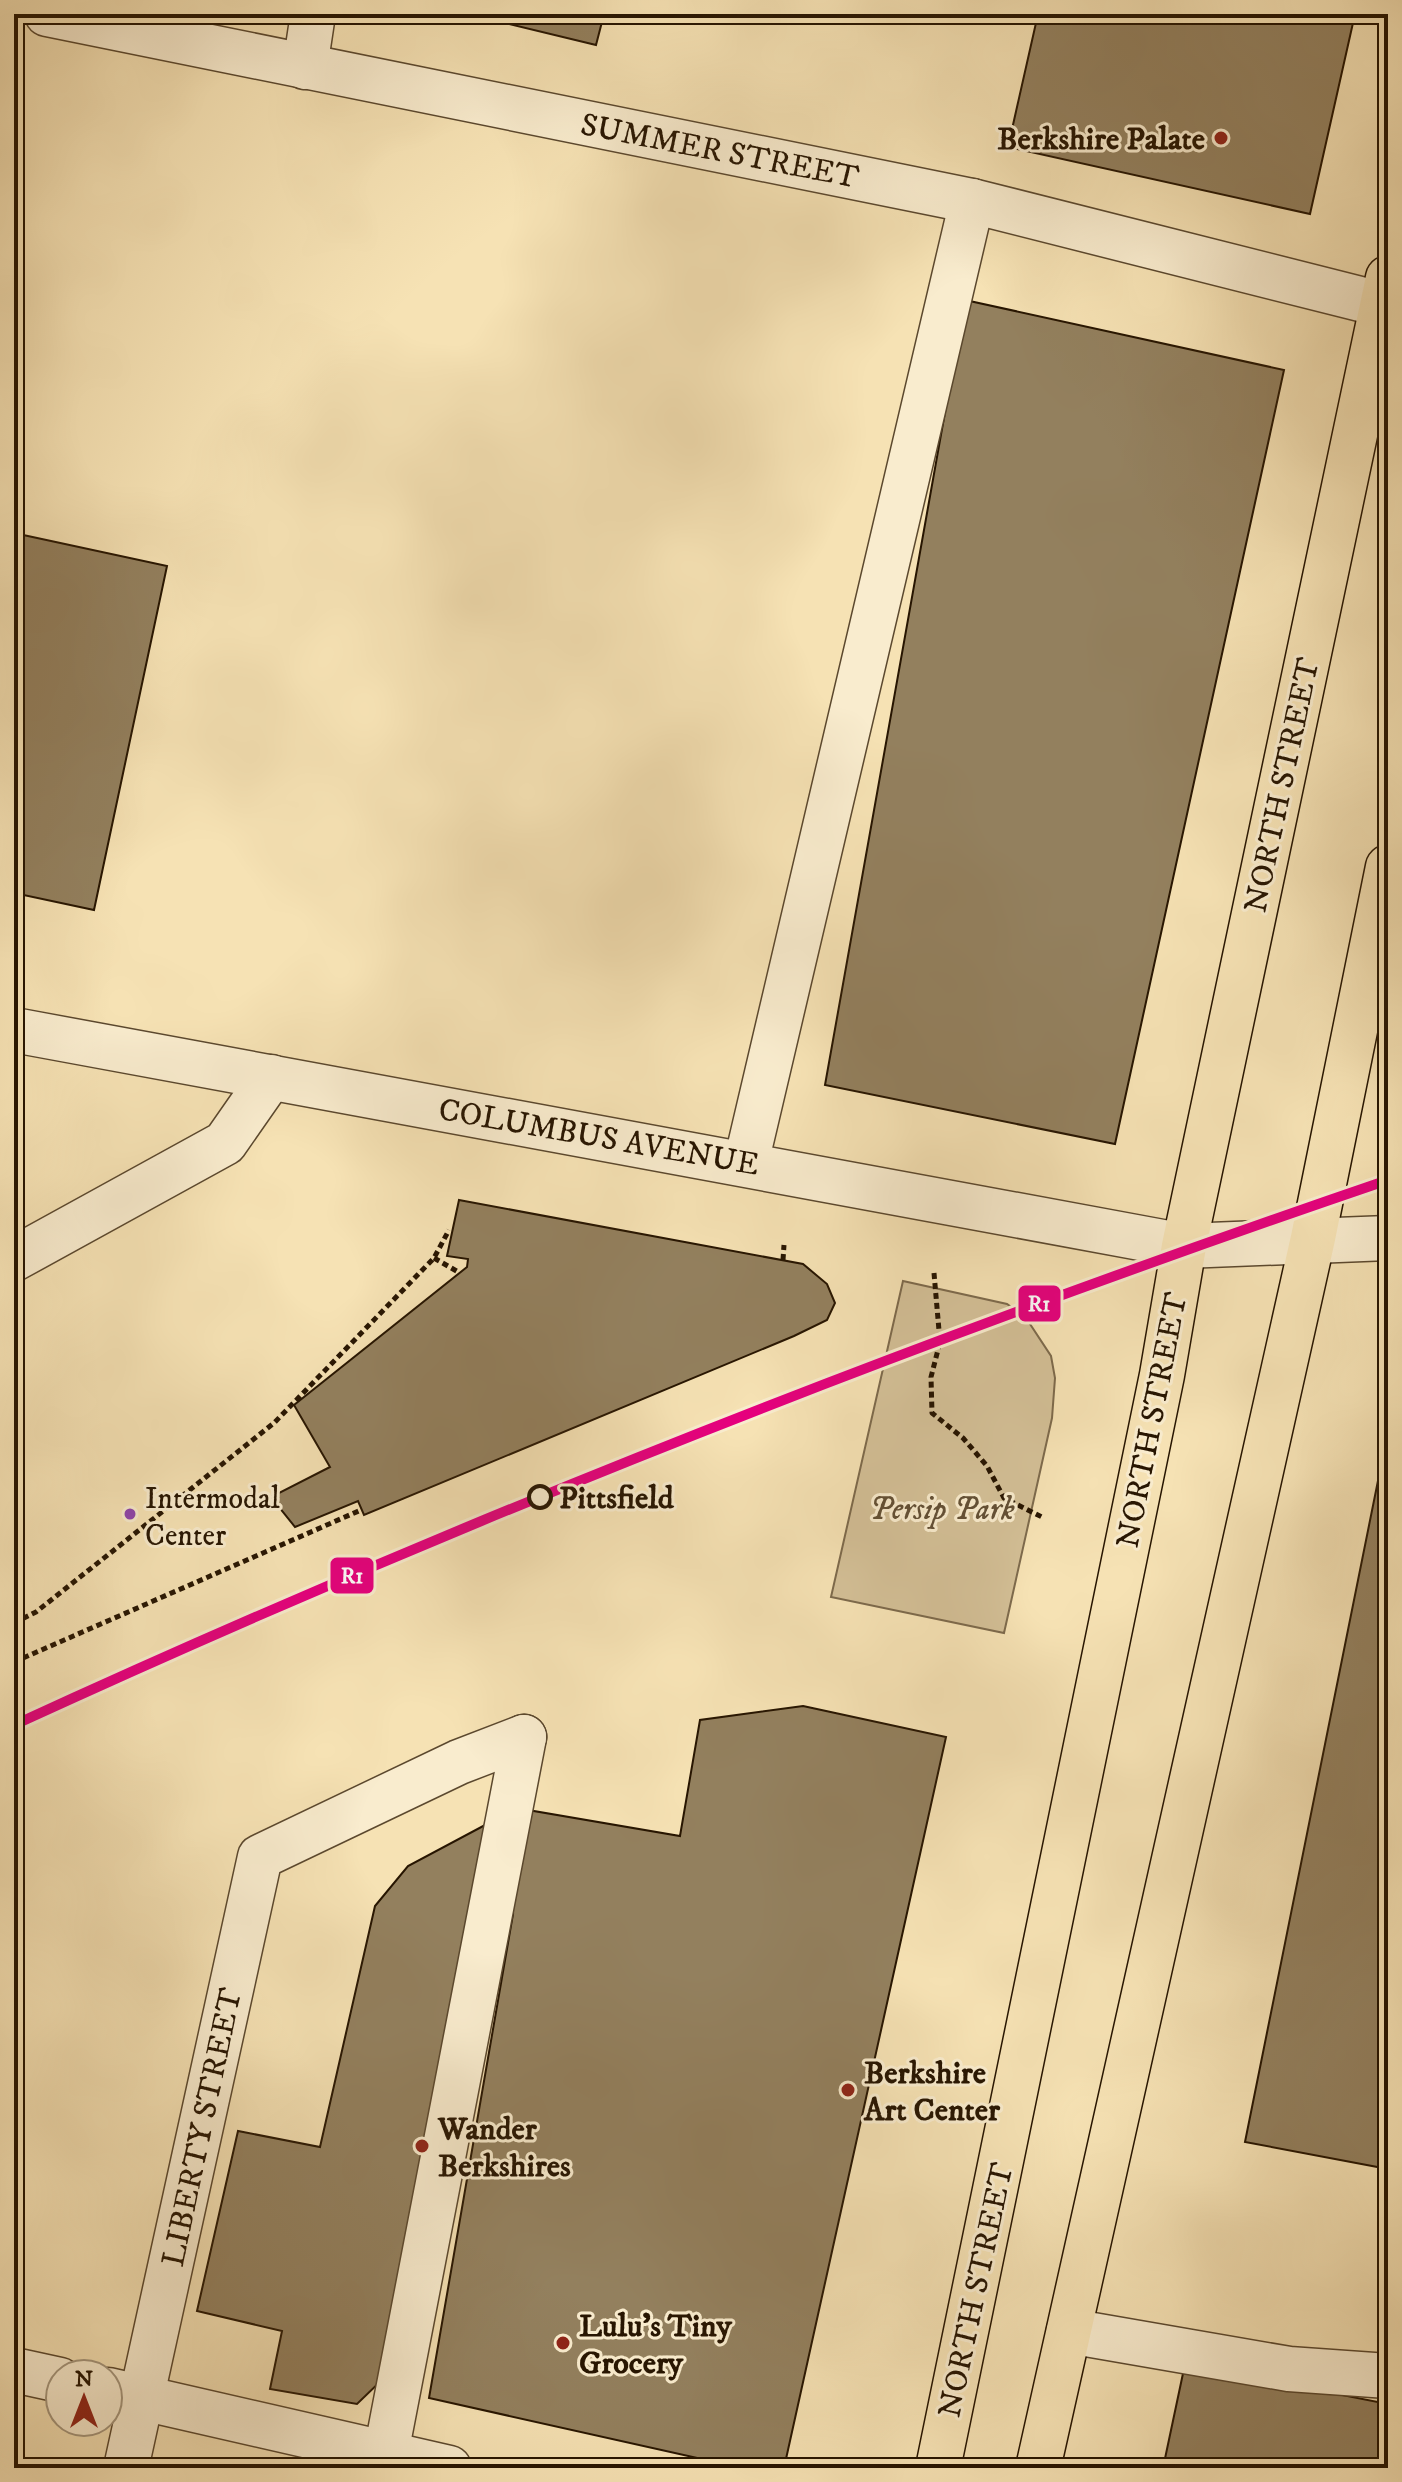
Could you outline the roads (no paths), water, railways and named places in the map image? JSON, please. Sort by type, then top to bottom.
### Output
[{"type":"main road","name":"NORTH STREET","points":[[938,2468],[1162,1375],[1184,1246],[1386,296]]},
{"type":"main road","points":[[1038,2468],[1313,1238],[1388,867]]},
{"type":"street","name":"SUMMER STREET","points":[[47,14],[126,22],[305,67],[972,201],[1386,296]]},
{"type":"street","points":[[305,67],[313,14]]},
{"type":"street","points":[[746,1163],[972,201]]},
{"type":"street","name":"COLUMBUS AVENUE","points":[[14,1030],[1184,1246],[1313,1238],[1388,1238]]},
{"type":"street","points":[[14,1259],[225,1143],[271,1077]]},
{"type":"street","name":"LIBERTY STREET","points":[[126,2468],[125,2394],[260,1857],[459,1762],[524,1737],[386,2453]]},
{"type":"street","points":[[1069,2331],[1289,2369],[1388,2376]]},
{"type":"street","points":[[14,2370],[44,2377]]},
{"type":"street","points":[[125,2394],[449,2468]]},
{"type":"place","name":"Berkshire Palate","points":[[1221,138]]},
{"type":"place","name":"Pittsfield","points":[[540,1497]]},
{"type":"place","name":"Intermodal Center","points":[[130,1514]]},
{"type":"place","name":"Berkshire Art Center","points":[[848,2090]]},
{"type":"place","name":"Wander Berkshires","points":[[422,2146]]},
{"type":"place","name":"Lulu's Tiny Grocery","points":[[563,2343]]},
{"type":"park label","name":"Persip Park","points":[[942,1508]]}]
